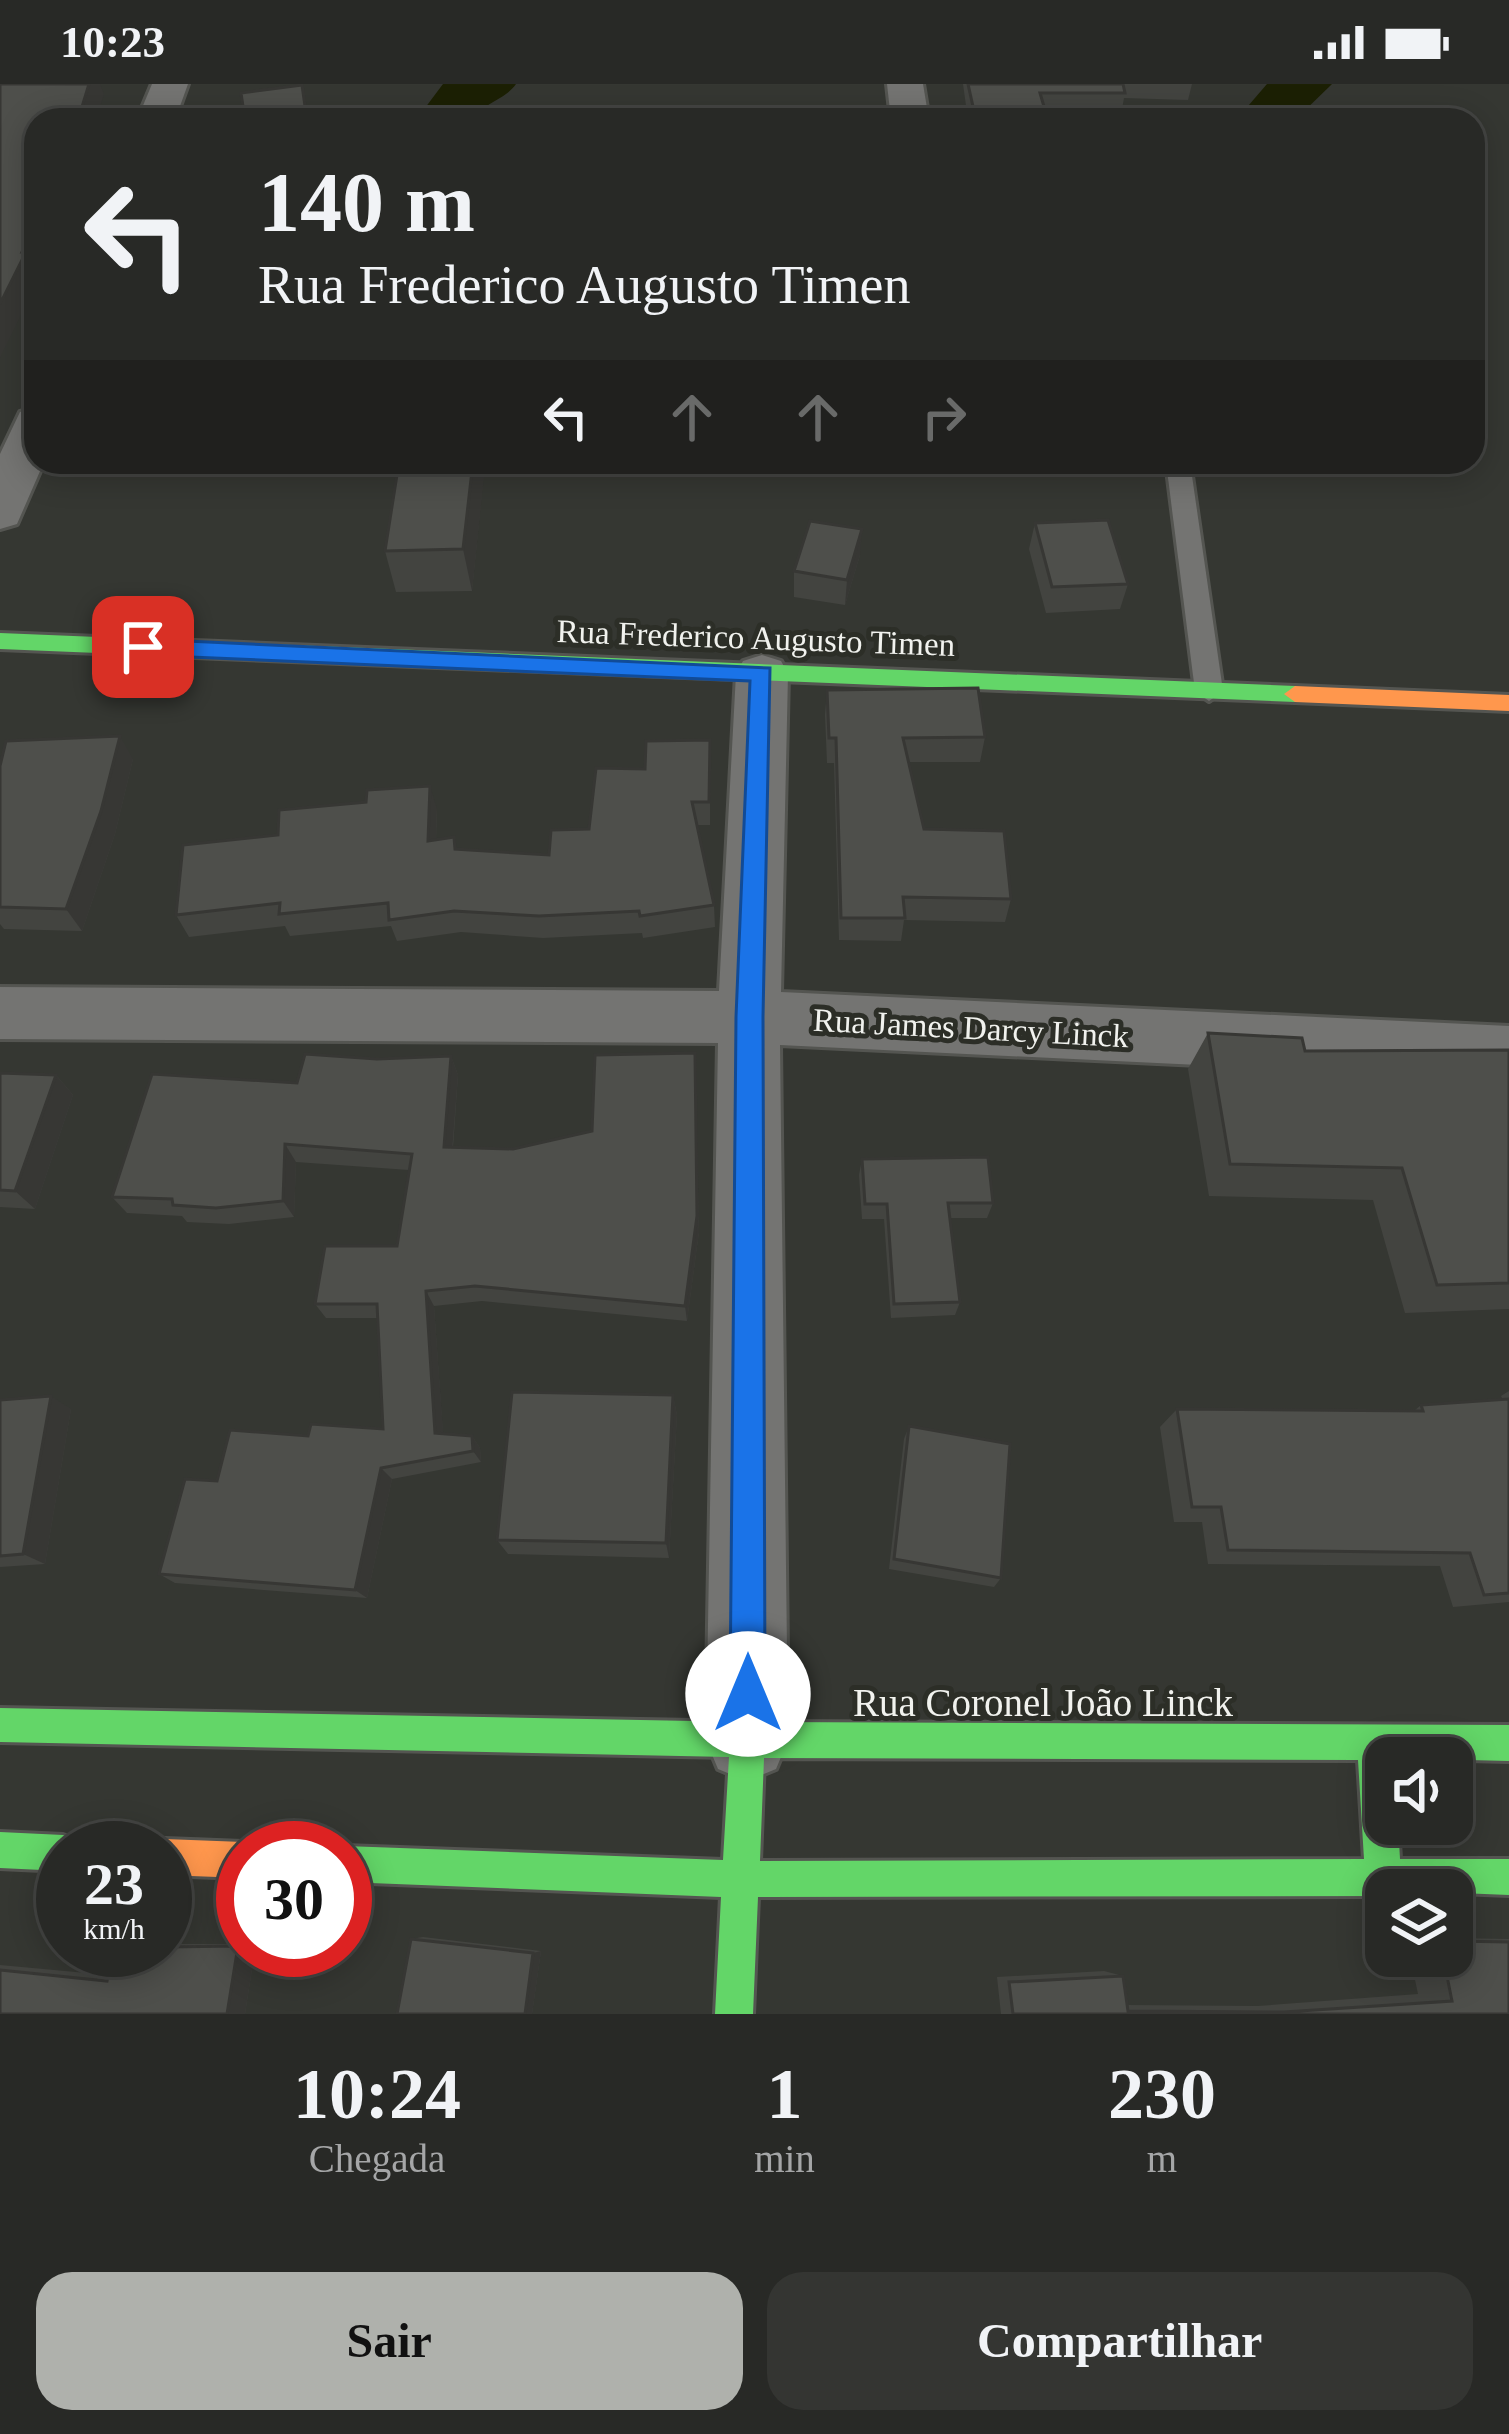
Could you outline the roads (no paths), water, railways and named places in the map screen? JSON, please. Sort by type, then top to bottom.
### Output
[{"type":"main road","name":"Rua Frederico Augusto Timen","points":[[0,641],[1509,703]]},
{"type":"main road","name":"Rua Coronel João Linck","points":[[0,1725],[747,1740],[1365,1743]]},
{"type":"main road","points":[[734,2014],[747,1740]]},
{"type":"main road","name":"Rua Coronel João Linck","points":[[1473,1743],[1509,1743]]},
{"type":"main road","points":[[0,1850],[36,1851]]},
{"type":"main road","points":[[372,1865],[737,1879],[1365,1875]]},
{"type":"main road","points":[[1473,1876],[1509,1877]]},
{"type":"street","points":[[0,513],[24,452]]},
{"type":"street","points":[[747,1740],[749,1017],[762,674]]},
{"type":"street","name":"Rua James Darcy Linck","points":[[0,1013],[749,1017],[1509,1053]]},
{"type":"lane","points":[[1180,474],[1209,691]]},
{"type":"waterway","points":[[451,108],[456,99],[488,84]]},
{"type":"waterway","points":[[1275,108],[1304,84]]}]
